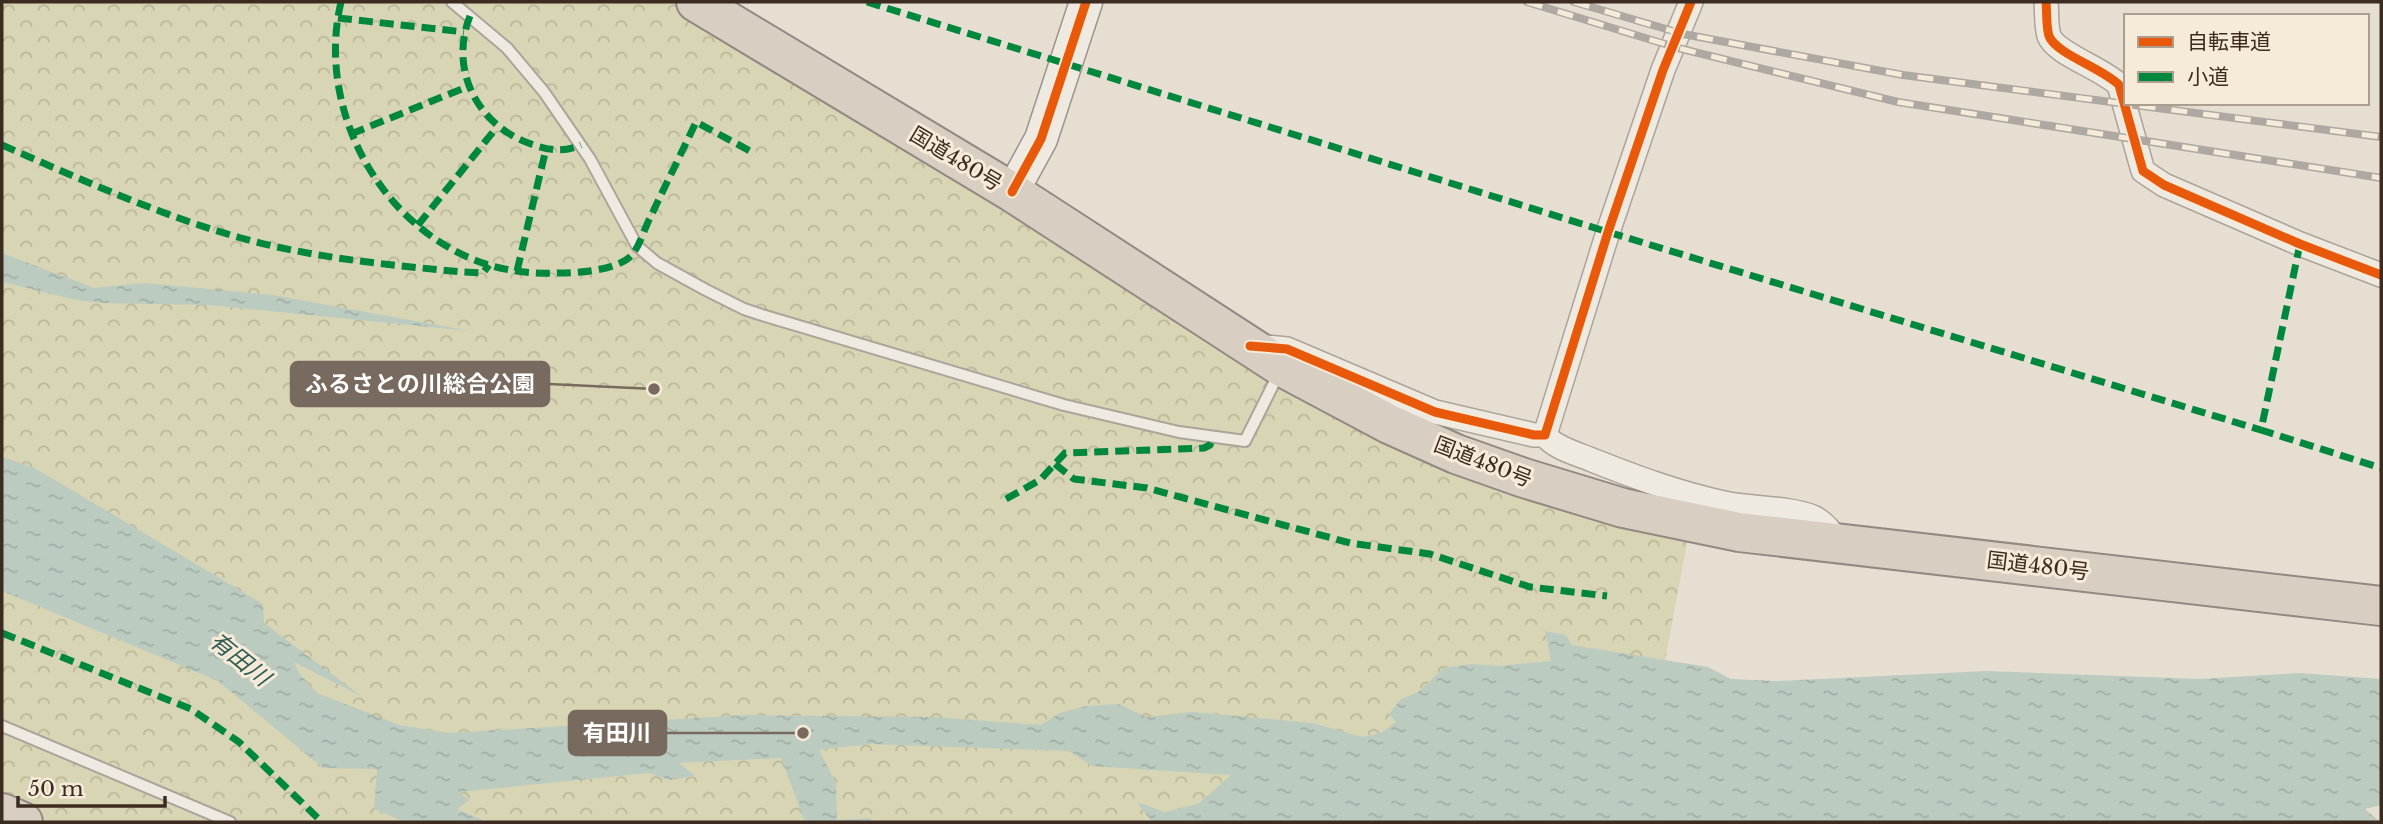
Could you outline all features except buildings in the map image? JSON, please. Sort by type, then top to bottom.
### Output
[{"type":"highway","name":"国道480号","points":[[696,2],[1012,192],[1282,367],[1389,424],[1456,454],[1623,508],[1739,532],[2381,606]]},
{"type":"highway","points":[[2,813],[23,822]]},
{"type":"street","points":[[1012,192],[1041,139],[1086,2]]},
{"type":"street","points":[[1545,435],[1608,232],[1663,70],[1691,2]]},
{"type":"street","points":[[2046,2],[2049,36],[2055,44],[2064,52],[2109,75],[2119,85],[2124,103]]},
{"type":"street","points":[[2125,105],[2143,171],[2164,185],[2300,244],[2381,275]]},
{"type":"street","points":[[1250,346],[1287,349],[1435,412],[1534,435],[1545,435],[1558,445],[1585,457],[1685,494],[1727,504],[1813,517],[1828,527],[1839,543]]},
{"type":"lane","points":[[452,2],[507,48],[544,92],[604,182],[636,246],[657,263],[744,309],[883,353],[1064,405],[1126,421],[1216,438],[1245,440],[1282,367]]},
{"type":"lane","points":[[2,726],[230,822]]},
{"type":"green space","points":[[2,2],[673,2],[1259,363],[1689,532],[1635,822],[46,822],[2,803]]},
{"type":"water","points":[[2,253],[94,288],[146,283],[273,295],[470,331],[209,305],[76,300],[2,282]]},
{"type":"water","points":[[2,457],[33,467],[263,604],[264,623],[361,696],[294,662],[300,674],[317,693],[399,725],[449,733],[746,715],[933,717],[1041,725],[1060,713],[1086,706],[1119,704],[1146,717],[1193,712],[1312,723],[1363,737],[1381,733],[1396,722],[1389,714],[1401,699],[1417,693],[1444,668],[1471,664],[1498,666],[1551,661],[1545,631],[1566,635],[1572,645],[1708,667],[1731,679],[1777,681],[1986,671],[2200,679],[2300,673],[2381,679],[2381,805],[2365,809],[2380,822],[1152,822],[1137,802],[1165,812],[1198,804],[1231,775],[1092,766],[1069,751],[870,744],[819,750],[836,783],[837,820],[869,818],[874,822],[805,822],[781,758],[679,763],[695,776],[670,780],[649,773],[459,792],[469,800],[457,809],[487,822],[405,822],[374,809],[377,769],[323,768],[218,681],[2,591]]},
{"type":"railway","points":[[1527,2],[1678,48],[1898,102],[2381,178]]},
{"type":"railway","points":[[1574,2],[1683,34],[1903,75],[2124,104]]},
{"type":"railway","points":[[2134,105],[2381,137]]},
{"type":"marked path","points":[[341,2],[336,43],[338,85],[349,125],[366,163],[389,197],[419,227],[453,250],[492,266],[526,272],[568,273],[597,270],[625,261],[637,247],[696,122],[752,152]]},
{"type":"marked path","points":[[867,2],[1608,232],[2261,430]]},
{"type":"marked path","points":[[470,16],[464,37],[463,57],[466,77],[473,95],[484,111],[515,137],[534,145],[558,150],[581,145]]},
{"type":"marked path","points":[[338,18],[464,32]]},
{"type":"marked path","points":[[351,134],[469,86]]},
{"type":"marked path","points":[[418,225],[497,127]]},
{"type":"marked path","points":[[2,145],[150,207],[210,229],[268,245],[407,267],[483,273],[489,265]]},
{"type":"marked path","points":[[517,271],[546,149]]},
{"type":"marked path","points":[[2300,244],[2261,430],[2381,468]]},
{"type":"marked path","points":[[1006,499],[1040,480],[1065,453],[1204,448],[1210,445],[1213,438]]},
{"type":"marked path","points":[[1055,464],[1074,479],[1147,488],[1350,543],[1430,554],[1530,587],[1607,596]]},
{"type":"marked path","points":[[2,633],[191,709],[239,742],[322,822]]},
{"type":"cycle path","points":[[1012,192],[1041,139],[1086,2]]},
{"type":"cycle path","points":[[1250,346],[1287,349],[1435,412],[1534,435],[1545,435],[1608,232],[1663,70],[1691,2]]},
{"type":"cycle path","points":[[2046,2],[2048,32],[2053,43],[2119,85],[2124,103]]},
{"type":"cycle path","points":[[2125,105],[2143,171],[2164,185],[2300,244],[2381,275]]},
{"type":"place","name":"ふるさとの川総合公園","points":[[654,389]]},
{"type":"place","name":"有田川","points":[[803,733]]}]
